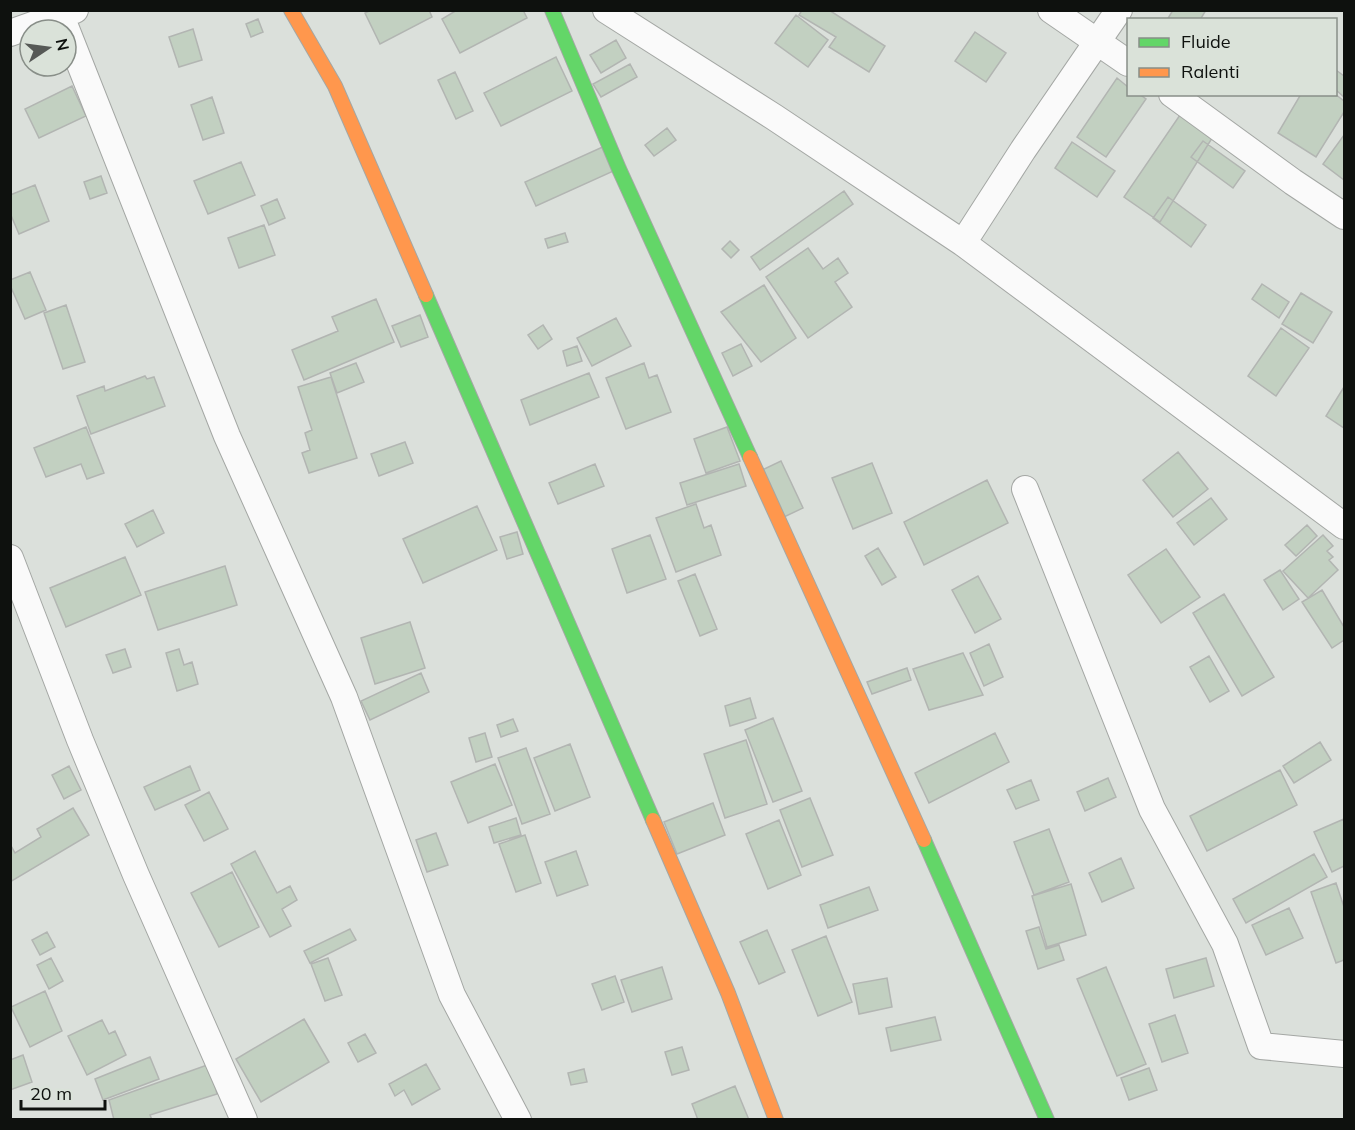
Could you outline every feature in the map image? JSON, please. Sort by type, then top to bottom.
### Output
[{"type":"street","points":[[291,10],[335,86],[728,993],[776,1119]]},
{"type":"street","points":[[552,10],[619,169],[878,736],[1047,1119]]},
{"type":"street","points":[[606,10],[774,117],[963,243],[1344,526]]},
{"type":"street","points":[[1051,10],[1127,62]]},
{"type":"street","points":[[963,243],[1119,10]]},
{"type":"street","points":[[10,33],[68,13],[227,436],[344,696],[452,995],[518,1119]]},
{"type":"street","points":[[1175,96],[1344,216]]},
{"type":"street","points":[[1025,489],[1152,809],[1225,944],[1261,1046],[1344,1054]]},
{"type":"street","points":[[10,558],[80,740],[132,865],[244,1119]]},
{"type":"building","points":[[371,10],[429,10],[432,17],[380,44],[365,13]]},
{"type":"building","points":[[457,10],[523,10],[527,18],[460,53],[442,19]]},
{"type":"building","points":[[802,10],[829,10],[885,46],[869,72],[829,47],[836,37],[799,15]]},
{"type":"building","points":[[1173,10],[1206,10],[1201,18],[1168,18]]},
{"type":"building","points":[[796,15],[828,40],[808,67],[775,43]]},
{"type":"building","points":[[258,19],[263,32],[251,37],[246,24]]},
{"type":"building","points":[[193,29],[202,60],[179,67],[169,37]]},
{"type":"building","points":[[975,32],[1006,53],[986,82],[955,61]]},
{"type":"building","points":[[616,40],[626,58],[601,73],[590,55]]},
{"type":"building","points":[[556,57],[572,91],[501,126],[484,93]]},
{"type":"building","points":[[630,64],[637,77],[601,97],[593,84]]},
{"type":"building","points":[[1337,71],[1344,76],[1344,97],[1337,91]]},
{"type":"building","points":[[455,72],[473,111],[456,119],[438,80]]},
{"type":"building","points":[[1117,78],[1127,86],[1127,96],[1142,96],[1146,99],[1106,157],[1077,137]]},
{"type":"building","points":[[72,86],[86,116],[39,138],[25,109]]},
{"type":"building","points":[[1300,96],[1337,96],[1344,101],[1344,112],[1316,157],[1278,133]]},
{"type":"building","points":[[212,97],[224,133],[203,140],[191,105]]},
{"type":"building","points":[[1180,115],[1214,135],[1160,222],[1124,197]]},
{"type":"building","points":[[667,128],[676,140],[654,156],[645,145]]},
{"type":"building","points":[[1344,135],[1344,180],[1323,164]]},
{"type":"building","points":[[1203,141],[1245,171],[1233,188],[1191,157]]},
{"type":"building","points":[[1072,142],[1115,171],[1097,197],[1055,168]]},
{"type":"building","points":[[607,145],[618,169],[536,206],[525,182]]},
{"type":"building","points":[[241,162],[255,195],[208,214],[194,181]]},
{"type":"building","points":[[101,176],[107,193],[90,199],[84,182]]},
{"type":"building","points":[[35,185],[49,221],[19,234],[10,213],[10,195]]},
{"type":"building","points":[[844,191],[853,204],[760,270],[751,257]]},
{"type":"building","points":[[1168,197],[1206,225],[1191,247],[1153,218]]},
{"type":"building","points":[[277,199],[285,218],[269,225],[261,206]]},
{"type":"building","points":[[264,225],[275,255],[239,268],[228,238]]},
{"type":"building","points":[[565,233],[568,242],[548,248],[545,239]]},
{"type":"building","points":[[730,241],[739,250],[731,258],[722,249]]},
{"type":"building","points":[[808,248],[823,269],[838,258],[848,273],[835,282],[852,307],[808,338],[766,277]]},
{"type":"building","points":[[30,272],[46,310],[25,319],[10,280]]},
{"type":"building","points":[[1262,284],[1289,302],[1279,318],[1252,299]]},
{"type":"building","points":[[764,285],[796,338],[761,362],[721,312]]},
{"type":"building","points":[[1301,293],[1332,312],[1313,343],[1282,324]]},
{"type":"building","points":[[376,299],[394,342],[304,380],[292,350],[338,331],[332,317]]},
{"type":"building","points":[[66,305],[85,362],[63,369],[44,313]]},
{"type":"building","points":[[420,315],[428,337],[401,347],[392,326]]},
{"type":"building","points":[[616,318],[631,346],[592,366],[577,338]]},
{"type":"building","points":[[543,325],[552,339],[538,349],[528,335]]},
{"type":"building","points":[[1281,328],[1309,348],[1276,396],[1248,376]]},
{"type":"building","points":[[741,344],[752,366],[733,376],[722,353]]},
{"type":"building","points":[[577,346],[582,361],[567,366],[563,351]]},
{"type":"building","points":[[356,363],[364,382],[337,393],[330,373]]},
{"type":"building","points":[[644,363],[649,378],[657,375],[671,412],[626,429],[606,378]]},
{"type":"building","points":[[589,373],[599,397],[530,425],[521,400]]},
{"type":"building","points":[[145,376],[147,379],[154,377],[165,406],[91,434],[77,396],[104,386],[105,391]]},
{"type":"building","points":[[331,377],[357,458],[309,473],[302,453],[310,450],[305,433],[312,430],[298,387]]},
{"type":"building","points":[[1344,387],[1344,428],[1326,416]]},
{"type":"building","points":[[86,427],[104,473],[87,479],[81,464],[46,477],[34,448]]},
{"type":"building","points":[[727,427],[740,461],[706,473],[694,439]]},
{"type":"building","points":[[405,442],[413,463],[379,476],[371,454]]},
{"type":"building","points":[[1178,452],[1208,489],[1173,517],[1143,480]]},
{"type":"building","points":[[781,461],[803,508],[784,517],[762,470]]},
{"type":"building","points":[[872,463],[892,513],[853,529],[832,478]]},
{"type":"building","points":[[595,464],[604,486],[558,504],[549,483]]},
{"type":"building","points":[[739,464],[746,486],[687,505],[680,483]]},
{"type":"building","points":[[987,480],[1008,523],[924,565],[904,522]]},
{"type":"building","points":[[1211,498],[1227,519],[1194,545],[1177,523]]},
{"type":"building","points":[[696,504],[704,528],[711,525],[721,555],[676,572],[656,518]]},
{"type":"building","points":[[477,506],[497,550],[423,583],[403,539]]},
{"type":"building","points":[[153,510],[164,533],[137,547],[125,524]]},
{"type":"building","points":[[1307,525],[1317,536],[1296,556],[1285,545]]},
{"type":"building","points":[[517,532],[523,554],[507,559],[500,537]]},
{"type":"building","points":[[650,535],[666,579],[627,593],[612,549]]},
{"type":"building","points":[[1323,535],[1333,546],[1327,551],[1333,557],[1329,560],[1338,570],[1308,598],[1283,571]]},
{"type":"building","points":[[878,548],[896,577],[882,585],[865,556]]},
{"type":"building","points":[[1166,549],[1200,597],[1161,623],[1128,575]]},
{"type":"building","points":[[125,557],[141,595],[66,627],[50,588]]},
{"type":"building","points":[[225,566],[237,605],[158,630],[145,592]]},
{"type":"building","points":[[1280,570],[1299,599],[1283,610],[1264,580]]},
{"type":"building","points":[[695,574],[717,629],[700,636],[678,581]]},
{"type":"building","points":[[978,576],[1001,619],[975,633],[952,590]]},
{"type":"building","points":[[1322,590],[1344,627],[1344,640],[1332,648],[1302,602]]},
{"type":"building","points":[[1224,594],[1274,677],[1242,696],[1193,613]]},
{"type":"building","points":[[410,622],[425,668],[375,684],[361,638]]},
{"type":"building","points":[[989,644],[1003,677],[984,686],[970,653]]},
{"type":"building","points":[[125,649],[131,667],[113,673],[106,655]]},
{"type":"building","points":[[179,649],[184,665],[192,662],[198,684],[177,691],[166,653]]},
{"type":"building","points":[[963,653],[983,695],[929,710],[913,669]]},
{"type":"building","points":[[1209,656],[1229,691],[1210,702],[1190,667]]},
{"type":"building","points":[[907,668],[911,680],[872,694],[867,682]]},
{"type":"building","points":[[421,673],[429,692],[370,720],[361,701]]},
{"type":"building","points":[[750,698],[756,718],[730,726],[725,706]]},
{"type":"building","points":[[773,718],[802,791],[773,802],[745,730]]},
{"type":"building","points":[[513,719],[518,731],[501,737],[497,725]]},
{"type":"building","points":[[485,733],[492,757],[476,762],[469,738]]},
{"type":"building","points":[[995,733],[1009,762],[929,803],[915,773]]},
{"type":"building","points":[[746,740],[767,804],[725,818],[704,754]]},
{"type":"building","points":[[1320,742],[1331,760],[1294,783],[1283,766]]},
{"type":"building","points":[[570,744],[590,797],[555,811],[534,758]]},
{"type":"building","points":[[526,748],[550,814],[522,824],[498,758]]},
{"type":"building","points":[[495,764],[512,805],[468,823],[451,782]]},
{"type":"building","points":[[69,766],[81,790],[64,799],[52,775]]},
{"type":"building","points":[[190,766],[200,790],[155,810],[144,787]]},
{"type":"building","points":[[1280,770],[1297,805],[1207,851],[1190,816]]},
{"type":"building","points":[[1108,778],[1116,797],[1085,811],[1077,792]]},
{"type":"building","points":[[1031,780],[1039,800],[1016,809],[1007,790]]},
{"type":"building","points":[[209,792],[228,829],[204,841],[185,805]]},
{"type":"building","points":[[810,798],[833,855],[802,867],[780,810]]},
{"type":"building","points":[[713,803],[725,835],[677,854],[664,822]]},
{"type":"building","points":[[73,808],[89,835],[10,882],[10,844],[15,853],[41,837],[37,829]]},
{"type":"building","points":[[516,818],[521,835],[494,843],[489,827]]},
{"type":"building","points":[[1344,819],[1344,866],[1332,872],[1314,832]]},
{"type":"building","points":[[779,820],[801,875],[768,889],[746,834]]},
{"type":"building","points":[[1049,829],[1069,882],[1034,895],[1014,842]]},
{"type":"building","points":[[436,833],[448,865],[427,872],[416,840]]},
{"type":"building","points":[[525,835],[541,883],[516,892],[499,844]]},
{"type":"building","points":[[255,851],[277,893],[290,886],[297,900],[282,909],[291,926],[270,937],[231,864]]},
{"type":"building","points":[[576,851],[588,885],[557,896],[545,862]]},
{"type":"building","points":[[1314,854],[1327,877],[1246,923],[1233,899]]},
{"type":"building","points":[[1121,858],[1134,888],[1102,902],[1089,873]]},
{"type":"building","points":[[232,872],[259,927],[219,947],[191,893]]},
{"type":"building","points":[[1336,883],[1344,907],[1344,960],[1336,963],[1311,892]]},
{"type":"building","points":[[1071,884],[1086,935],[1047,947],[1032,896]]},
{"type":"building","points":[[869,887],[878,910],[828,928],[820,905]]},
{"type":"building","points":[[1289,908],[1303,938],[1266,955],[1252,925]]},
{"type":"building","points":[[1039,927],[1046,949],[1059,945],[1064,960],[1038,969],[1026,931]]},
{"type":"building","points":[[350,929],[356,940],[310,963],[304,951]]},
{"type":"building","points":[[767,930],[785,972],[759,984],[740,942]]},
{"type":"building","points":[[47,932],[55,947],[40,955],[32,940]]},
{"type":"building","points":[[826,936],[852,1002],[818,1016],[792,950]]},
{"type":"building","points":[[51,958],[63,981],[49,989],[37,965]]},
{"type":"building","points":[[328,958],[342,995],[325,1001],[311,964]]},
{"type":"building","points":[[1206,958],[1214,986],[1174,998],[1166,969]]},
{"type":"building","points":[[662,967],[672,999],[632,1012],[621,980]]},
{"type":"building","points":[[1106,967],[1146,1064],[1117,1076],[1077,979]]},
{"type":"building","points":[[615,976],[624,1002],[602,1010],[592,984]]},
{"type":"building","points":[[887,978],[892,1007],[859,1014],[853,984]]},
{"type":"building","points":[[45,991],[62,1031],[30,1047],[11,1007]]},
{"type":"building","points":[[1175,1015],[1188,1053],[1162,1062],[1149,1024]]},
{"type":"building","points":[[935,1017],[941,1040],[891,1051],[886,1028]]},
{"type":"building","points":[[304,1019],[329,1062],[261,1102],[236,1059]]},
{"type":"building","points":[[102,1020],[109,1034],[115,1031],[126,1055],[87,1075],[68,1036]]},
{"type":"building","points":[[365,1034],[376,1053],[358,1062],[348,1043]]},
{"type":"building","points":[[682,1047],[689,1070],[672,1075],[665,1052]]},
{"type":"building","points":[[23,1055],[32,1082],[10,1090],[10,1060]]},
{"type":"building","points":[[150,1057],[159,1079],[103,1100],[95,1079]]},
{"type":"building","points":[[210,1064],[217,1094],[150,1115],[152,1120],[114,1120],[109,1100]]},
{"type":"building","points":[[426,1064],[440,1089],[412,1105],[404,1090],[395,1096],[389,1084]]},
{"type":"building","points":[[1149,1068],[1157,1090],[1129,1100],[1121,1078]]},
{"type":"building","points":[[584,1069],[587,1082],[571,1085],[568,1073]]},
{"type":"building","points":[[735,1086],[749,1120],[698,1120],[692,1104]]},
{"type":"traffic: fast","points":[[552,10],[619,169],[750,457]]},
{"type":"traffic: fast","points":[[426,295],[653,820]]},
{"type":"traffic: fast","points":[[924,840],[1047,1120]]},
{"type":"traffic: slow","points":[[291,10],[335,86],[426,295]]},
{"type":"traffic: slow","points":[[750,457],[924,840]]},
{"type":"traffic: slow","points":[[653,820],[728,993],[776,1120]]}]
